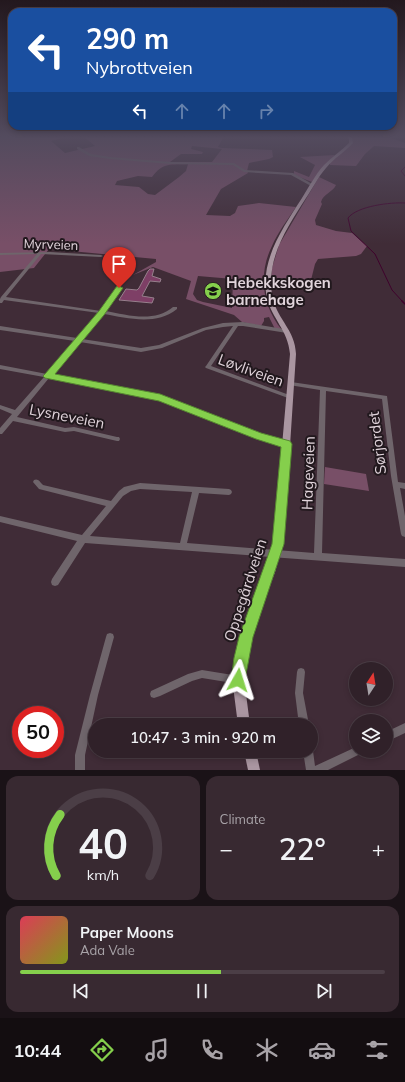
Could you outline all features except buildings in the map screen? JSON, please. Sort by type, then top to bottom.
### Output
[{"type":"main road","name":"Oppegårdveien","points":[[243,718],[238,680],[241,658],[246,637],[276,553],[280,528],[291,384],[293,348],[291,339],[274,310],[270,300],[267,285],[269,268],[277,242],[321,172]]},
{"type":"main road","points":[[251,758],[254,770]]},
{"type":"street","points":[[259,172],[292,174],[312,185]]},
{"type":"street","points":[[2,300],[40,253]]},
{"type":"street","name":"Myrveien","points":[[0,254],[40,253],[101,256]]},
{"type":"street","name":"Lysneveien","points":[[0,432],[102,313],[119,288]]},
{"type":"street","points":[[2,300],[151,318],[167,314],[175,308]]},
{"type":"street","points":[[0,328],[132,349],[150,349],[164,346],[212,327],[236,324],[287,331]]},
{"type":"street","name":"Løvliveien","points":[[236,324],[229,337],[208,367],[290,397]]},
{"type":"street","points":[[0,367],[160,397],[259,437],[287,444]]},
{"type":"street","points":[[291,384],[323,388]]},
{"type":"street","name":"Sørjordet","points":[[323,388],[385,397],[396,484],[405,534]]},
{"type":"street","name":"Hageveien","points":[[318,557],[323,388]]},
{"type":"street","name":"Lysneveien","points":[[0,407],[16,413]]},
{"type":"street","name":"Lysneveien","points":[[12,418],[65,430],[74,429],[117,439]]},
{"type":"street","points":[[36,482],[41,487],[112,504]]},
{"type":"street","points":[[396,484],[405,486]]},
{"type":"street","points":[[55,582],[83,539],[124,490],[129,487],[140,486],[196,491],[229,492]]},
{"type":"street","points":[[183,546],[196,491]]},
{"type":"street","points":[[0,519],[83,539],[405,563]]},
{"type":"street","points":[[80,770],[81,748],[110,637]]},
{"type":"street","points":[[301,672],[299,693],[303,718]]},
{"type":"street","points":[[154,694],[170,688],[190,677],[201,674],[238,680]]},
{"type":"street","points":[[393,734],[405,728]]},
{"type":"street","points":[[318,770],[349,755]]},
{"type":"street","points":[[309,758],[311,770]]},
{"type":"shaded area","points":[[0,172],[156,172],[152,177],[138,176],[117,181],[115,185],[139,187],[148,194],[155,195],[185,172],[247,172],[221,189],[206,215],[230,216],[235,213],[238,206],[259,203],[296,207],[274,241],[265,268],[264,290],[266,300],[275,321],[282,330],[275,329],[269,317],[264,318],[261,326],[242,322],[234,315],[186,299],[191,281],[153,267],[133,275],[156,262],[156,259],[49,249],[34,268],[0,272]],"holes":[[[198,276],[233,279],[232,308],[197,300],[193,294]]]},
{"type":"shaded area","points":[[294,172],[296,172],[309,177],[312,172],[320,172],[312,182],[294,175]]},
{"type":"shaded area","points":[[319,177],[336,185],[322,199],[322,204],[315,220],[316,225],[336,231],[352,233],[367,246],[361,254],[356,256],[318,259],[315,264],[310,284],[272,284],[272,268],[279,245]]},
{"type":"shaded area","points":[[325,467],[366,474],[369,491],[324,484]]},
{"type":"waterway","points":[[402,172],[405,176]]},
{"type":"waterway","points":[[403,302],[392,290],[375,254],[351,231],[348,218],[359,210],[366,208],[383,204],[405,203]]},
{"type":"place","name":"Hebekkskogen barnehage","points":[[213,291]]},
{"type":"route","points":[[119,288],[102,313],[48,376],[160,397],[259,437],[274,442],[287,444],[278,544],[246,637],[238,680]]}]
